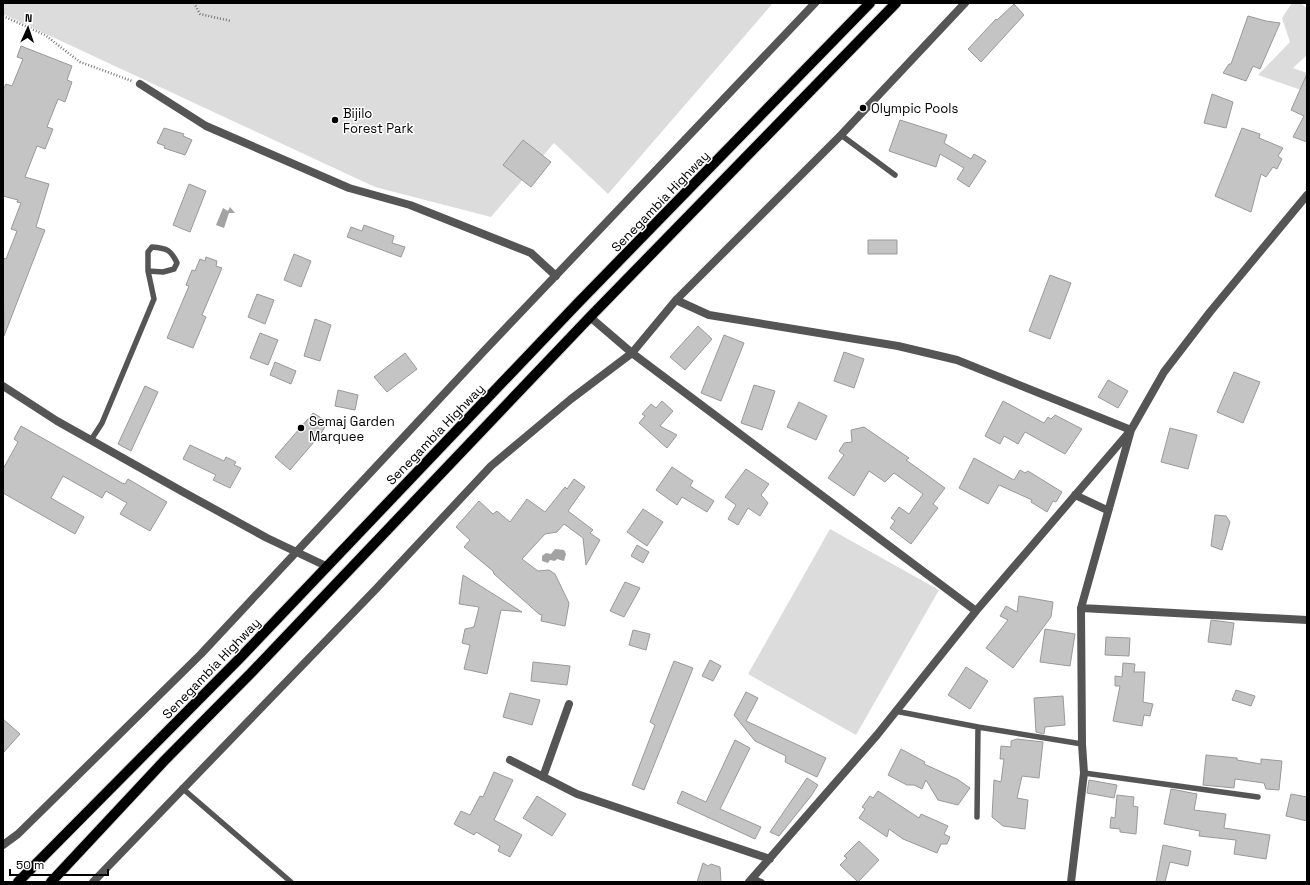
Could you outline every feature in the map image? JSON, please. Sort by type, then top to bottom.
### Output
[{"type":"main road","name":"Senegambia Highway","points":[[18,882],[239,660],[326,566],[577,304],[870,3]]},
{"type":"main road","points":[[51,882],[76,852],[252,672],[590,317],[896,3]]},
{"type":"street","points":[[3,845],[18,834],[201,654],[484,351],[815,3]]},
{"type":"street","points":[[93,882],[182,788],[376,589],[491,466],[571,400],[632,353],[676,300],[841,135],[965,3]]},
{"type":"street","points":[[140,84],[206,126],[349,188],[410,205],[531,253],[556,276]]},
{"type":"street","points":[[751,880],[877,735],[976,611],[1131,430],[1164,372],[1210,312],[1307,195]]},
{"type":"street","points":[[676,300],[709,315],[898,346],[957,360],[1131,430]]},
{"type":"street","points":[[590,317],[632,353],[976,611]]},
{"type":"street","points":[[3,386],[57,421],[254,531],[326,566]]},
{"type":"street","points":[[1071,882],[1084,773],[1082,744],[1081,608],[1107,510],[1131,430]]},
{"type":"street","points":[[1075,495],[1107,510]]},
{"type":"street","points":[[1081,608],[1307,620]]},
{"type":"street","points":[[543,777],[569,704]]},
{"type":"street","points":[[510,760],[577,794],[770,858]]},
{"type":"lane","points":[[841,135],[895,175]]},
{"type":"lane","points":[[91,440],[102,423],[154,299],[148,271],[148,252],[152,247],[162,248],[173,253],[177,264],[174,269],[164,272],[148,271]]},
{"type":"lane","points":[[895,711],[978,727],[1082,744]]},
{"type":"lane","points":[[977,816],[978,727]]},
{"type":"lane","points":[[1084,773],[1258,797]]},
{"type":"lane","points":[[182,788],[291,882]]},
{"type":"lane","points":[[751,880],[762,882]]},
{"type":"path","points":[[194,3],[200,14],[231,21]]},
{"type":"path","points":[[3,16],[45,35],[80,62],[140,84]]},
{"type":"shaded area","points":[[3,3],[773,3],[608,194],[554,143],[491,217],[375,187],[3,14]]},
{"type":"shaded area","points":[[1292,3],[1300,3],[1307,8],[1307,55],[1293,68],[1307,73],[1307,92],[1258,75],[1290,42],[1282,18]]},
{"type":"shaded area","points":[[230,207],[235,213],[229,213],[224,228],[216,225],[223,208],[228,211]]},
{"type":"shaded area","points":[[830,529],[939,590],[856,735],[748,674]]},
{"type":"shaded area","points":[[555,549],[564,550],[566,554],[564,561],[557,559],[555,561],[550,560],[548,563],[542,561],[542,556],[546,553],[551,554]]},
{"type":"building","points":[[1014,4],[1024,15],[981,62],[968,49],[996,19],[997,20]]},
{"type":"building","points":[[1248,16],[1280,23],[1260,69],[1253,66],[1246,81],[1223,73],[1229,64],[1231,64]]},
{"type":"building","points":[[21,46],[72,66],[67,80],[72,82],[65,102],[58,99],[47,127],[53,129],[45,149],[37,146],[25,177],[49,184],[36,227],[45,230],[4,336],[3,258],[6,259],[17,231],[11,229],[21,203],[17,202],[18,200],[3,196],[3,90],[6,84],[12,86],[23,59],[17,57]]},
{"type":"building","points":[[1307,74],[1307,142],[1293,137],[1304,116],[1291,110]]},
{"type":"building","points":[[1212,94],[1233,102],[1226,128],[1204,123]]},
{"type":"building","points":[[900,120],[947,135],[944,143],[971,159],[974,154],[986,161],[969,187],[957,179],[964,168],[940,154],[936,167],[889,151]]},
{"type":"building","points":[[164,128],[184,134],[183,136],[192,140],[185,155],[164,148],[165,146],[157,143]]},
{"type":"building","points":[[1242,128],[1260,134],[1259,138],[1283,148],[1278,156],[1282,159],[1277,169],[1273,167],[1266,177],[1261,174],[1251,212],[1215,196]]},
{"type":"building","points":[[523,140],[551,162],[531,187],[503,165]]},
{"type":"building","points":[[189,184],[206,191],[190,232],[173,225]]},
{"type":"building","points":[[364,225],[394,236],[392,243],[405,247],[401,257],[347,237],[351,227],[362,231]]},
{"type":"building","points":[[868,240],[897,240],[897,254],[868,254]]},
{"type":"building","points":[[294,254],[311,261],[301,287],[284,280]]},
{"type":"building","points":[[206,257],[217,261],[216,266],[222,268],[202,315],[206,317],[193,348],[167,338],[189,286],[186,285],[192,270],[195,271],[200,259],[205,261]]},
{"type":"building","points":[[1050,275],[1071,283],[1050,339],[1029,331]]},
{"type":"building","points":[[257,294],[274,300],[265,324],[248,317]]},
{"type":"building","points":[[315,319],[331,325],[320,361],[304,356]]},
{"type":"building","points":[[698,326],[712,339],[685,370],[670,357]]},
{"type":"building","points":[[260,333],[278,340],[268,365],[250,358]]},
{"type":"building","points":[[724,335],[744,343],[721,401],[701,393]]},
{"type":"building","points":[[844,352],[864,359],[854,388],[834,381]]},
{"type":"building","points":[[405,353],[417,369],[387,392],[374,377]]},
{"type":"building","points":[[275,362],[296,371],[291,384],[270,375]]},
{"type":"building","points":[[1234,372],[1260,382],[1243,423],[1217,412]]},
{"type":"building","points":[[1108,380],[1128,391],[1118,408],[1098,397]]},
{"type":"building","points":[[754,385],[775,391],[762,430],[741,423]]},
{"type":"building","points":[[145,386],[158,392],[131,451],[118,444]]},
{"type":"building","points":[[338,390],[358,395],[355,410],[335,406]]},
{"type":"building","points":[[662,401],[673,411],[660,426],[677,435],[667,448],[639,423],[645,416],[642,414],[651,404],[656,408]]},
{"type":"building","points":[[1003,401],[1044,423],[1048,417],[1051,419],[1055,415],[1082,429],[1065,454],[1025,432],[1018,444],[1004,436],[1000,444],[985,436]]},
{"type":"building","points":[[799,402],[827,416],[816,440],[787,427]]},
{"type":"building","points":[[313,413],[328,422],[320,435],[290,470],[275,457]]},
{"type":"building","points":[[21,426],[122,483],[125,484],[128,479],[167,502],[150,531],[120,514],[127,503],[106,491],[102,498],[63,476],[51,498],[84,517],[75,534],[3,493],[3,469],[18,442],[14,439]]},
{"type":"building","points":[[864,427],[909,458],[906,460],[945,488],[933,504],[938,508],[911,544],[890,528],[895,521],[891,518],[899,507],[909,514],[923,494],[894,473],[885,482],[869,471],[854,496],[828,478],[844,455],[839,451],[844,443],[852,442],[851,430]]},
{"type":"building","points":[[1170,428],[1197,435],[1188,469],[1161,462]]},
{"type":"building","points":[[190,445],[224,461],[226,457],[236,462],[234,465],[241,468],[230,488],[213,480],[216,475],[183,459]]},
{"type":"building","points":[[974,458],[1014,480],[1020,470],[1025,473],[1028,471],[1062,492],[1056,502],[1053,501],[1047,512],[1031,502],[1032,500],[999,485],[988,504],[959,488]]},
{"type":"building","points":[[672,467],[693,481],[690,486],[714,501],[707,512],[682,497],[677,505],[656,490]]},
{"type":"building","points":[[746,469],[769,484],[761,495],[768,503],[760,516],[748,508],[738,525],[728,519],[736,505],[725,497]]},
{"type":"building","points":[[574,479],[585,487],[568,511],[593,530],[590,533],[600,540],[586,565],[583,538],[564,524],[557,532],[545,534],[522,559],[538,571],[549,570],[555,574],[569,603],[565,626],[541,621],[542,615],[539,614],[494,574],[493,571],[464,547],[470,540],[456,527],[479,501],[493,514],[497,511],[510,522],[527,499],[545,512],[565,487],[567,489]]},
{"type":"building","points":[[643,509],[663,522],[647,546],[627,532]]},
{"type":"building","points":[[1215,515],[1226,516],[1230,522],[1222,550],[1211,546]]},
{"type":"building","points":[[637,545],[649,552],[643,563],[631,556]]},
{"type":"building","points":[[463,575],[522,612],[501,610],[487,674],[464,669],[470,645],[462,643],[465,629],[474,627],[479,607],[459,604]]},
{"type":"building","points":[[625,582],[640,588],[624,617],[610,611]]},
{"type":"building","points":[[1019,596],[1053,602],[1051,617],[1013,668],[986,648],[1008,620],[1000,616],[1006,606],[1017,612]]},
{"type":"building","points":[[1211,620],[1234,623],[1231,645],[1208,642]]},
{"type":"building","points":[[1045,629],[1075,634],[1070,666],[1040,662]]},
{"type":"building","points":[[633,630],[650,634],[646,650],[629,645]]},
{"type":"building","points":[[1106,637],[1130,638],[1129,656],[1105,655]]},
{"type":"building","points":[[710,660],[721,666],[713,681],[702,676]]},
{"type":"building","points":[[674,661],[693,668],[644,790],[632,785],[655,725],[650,722]]},
{"type":"building","points":[[533,662],[570,666],[567,685],[531,681]]},
{"type":"building","points":[[1123,663],[1135,664],[1134,672],[1145,672],[1143,702],[1153,704],[1150,716],[1144,715],[1142,726],[1113,721],[1120,686],[1115,686],[1115,676],[1122,677]]},
{"type":"building","points":[[966,667],[988,681],[970,709],[948,695]]},
{"type":"building","points":[[1236,690],[1255,696],[1251,706],[1232,700]]},
{"type":"building","points":[[746,692],[758,698],[746,721],[826,758],[817,777],[785,762],[786,756],[755,741],[734,715]]},
{"type":"building","points":[[510,693],[540,700],[532,725],[503,717]]},
{"type":"building","points":[[1063,696],[1065,725],[1045,727],[1044,734],[1036,732],[1034,698]]},
{"type":"building","points":[[3,719],[20,734],[3,753]]},
{"type":"building","points":[[1017,739],[1043,742],[1039,778],[1022,776],[1017,798],[1028,800],[1025,829],[1003,826],[992,817],[994,780],[1001,782],[1004,759],[1000,759],[1001,746],[1011,747],[1011,741]]},
{"type":"building","points":[[735,740],[750,748],[720,809],[761,827],[755,839],[677,803],[682,791],[706,802]]},
{"type":"building","points":[[901,749],[925,762],[924,764],[957,779],[970,788],[958,805],[938,800],[926,780],[922,789],[914,785],[907,785],[888,775]]},
{"type":"building","points":[[1206,755],[1237,758],[1237,760],[1261,764],[1261,759],[1282,761],[1279,790],[1266,789],[1264,783],[1235,779],[1234,788],[1203,785]]},
{"type":"building","points":[[494,772],[513,780],[494,820],[522,835],[510,857],[498,851],[500,846],[476,832],[474,835],[454,824],[461,811],[470,815],[480,796],[483,797]]},
{"type":"building","points":[[807,778],[818,785],[811,796],[779,836],[770,832]]},
{"type":"building","points":[[1089,780],[1117,785],[1114,798],[1087,793]]},
{"type":"building","points":[[1171,789],[1197,794],[1194,810],[1226,814],[1224,828],[1270,835],[1266,859],[1234,854],[1236,840],[1199,836],[1200,831],[1164,824]]},
{"type":"building","points":[[878,791],[919,818],[921,814],[948,826],[944,834],[950,837],[947,844],[941,844],[937,853],[903,839],[889,829],[887,837],[859,818],[865,809],[862,807],[870,796],[873,798]]},
{"type":"building","points":[[1291,794],[1307,797],[1307,821],[1286,816]]},
{"type":"building","points":[[1117,795],[1134,797],[1133,806],[1138,807],[1136,834],[1120,832],[1120,829],[1110,828],[1111,817],[1115,818]]},
{"type":"building","points":[[537,796],[566,814],[552,836],[523,818]]},
{"type":"building","points":[[859,841],[879,860],[858,882],[840,865],[847,858],[844,856]]},
{"type":"building","points":[[1163,845],[1191,851],[1188,866],[1170,862],[1165,882],[1156,882]]},
{"type":"building","points":[[703,863],[708,866],[711,864],[720,867],[721,882],[697,882]]},
{"type":"place","name":"Olympic Pools","points":[[863,108]]},
{"type":"place","name":"Bijilo Forest Park","points":[[335,120]]},
{"type":"place","name":"Semaj Garden Marquee","points":[[301,428]]}]
